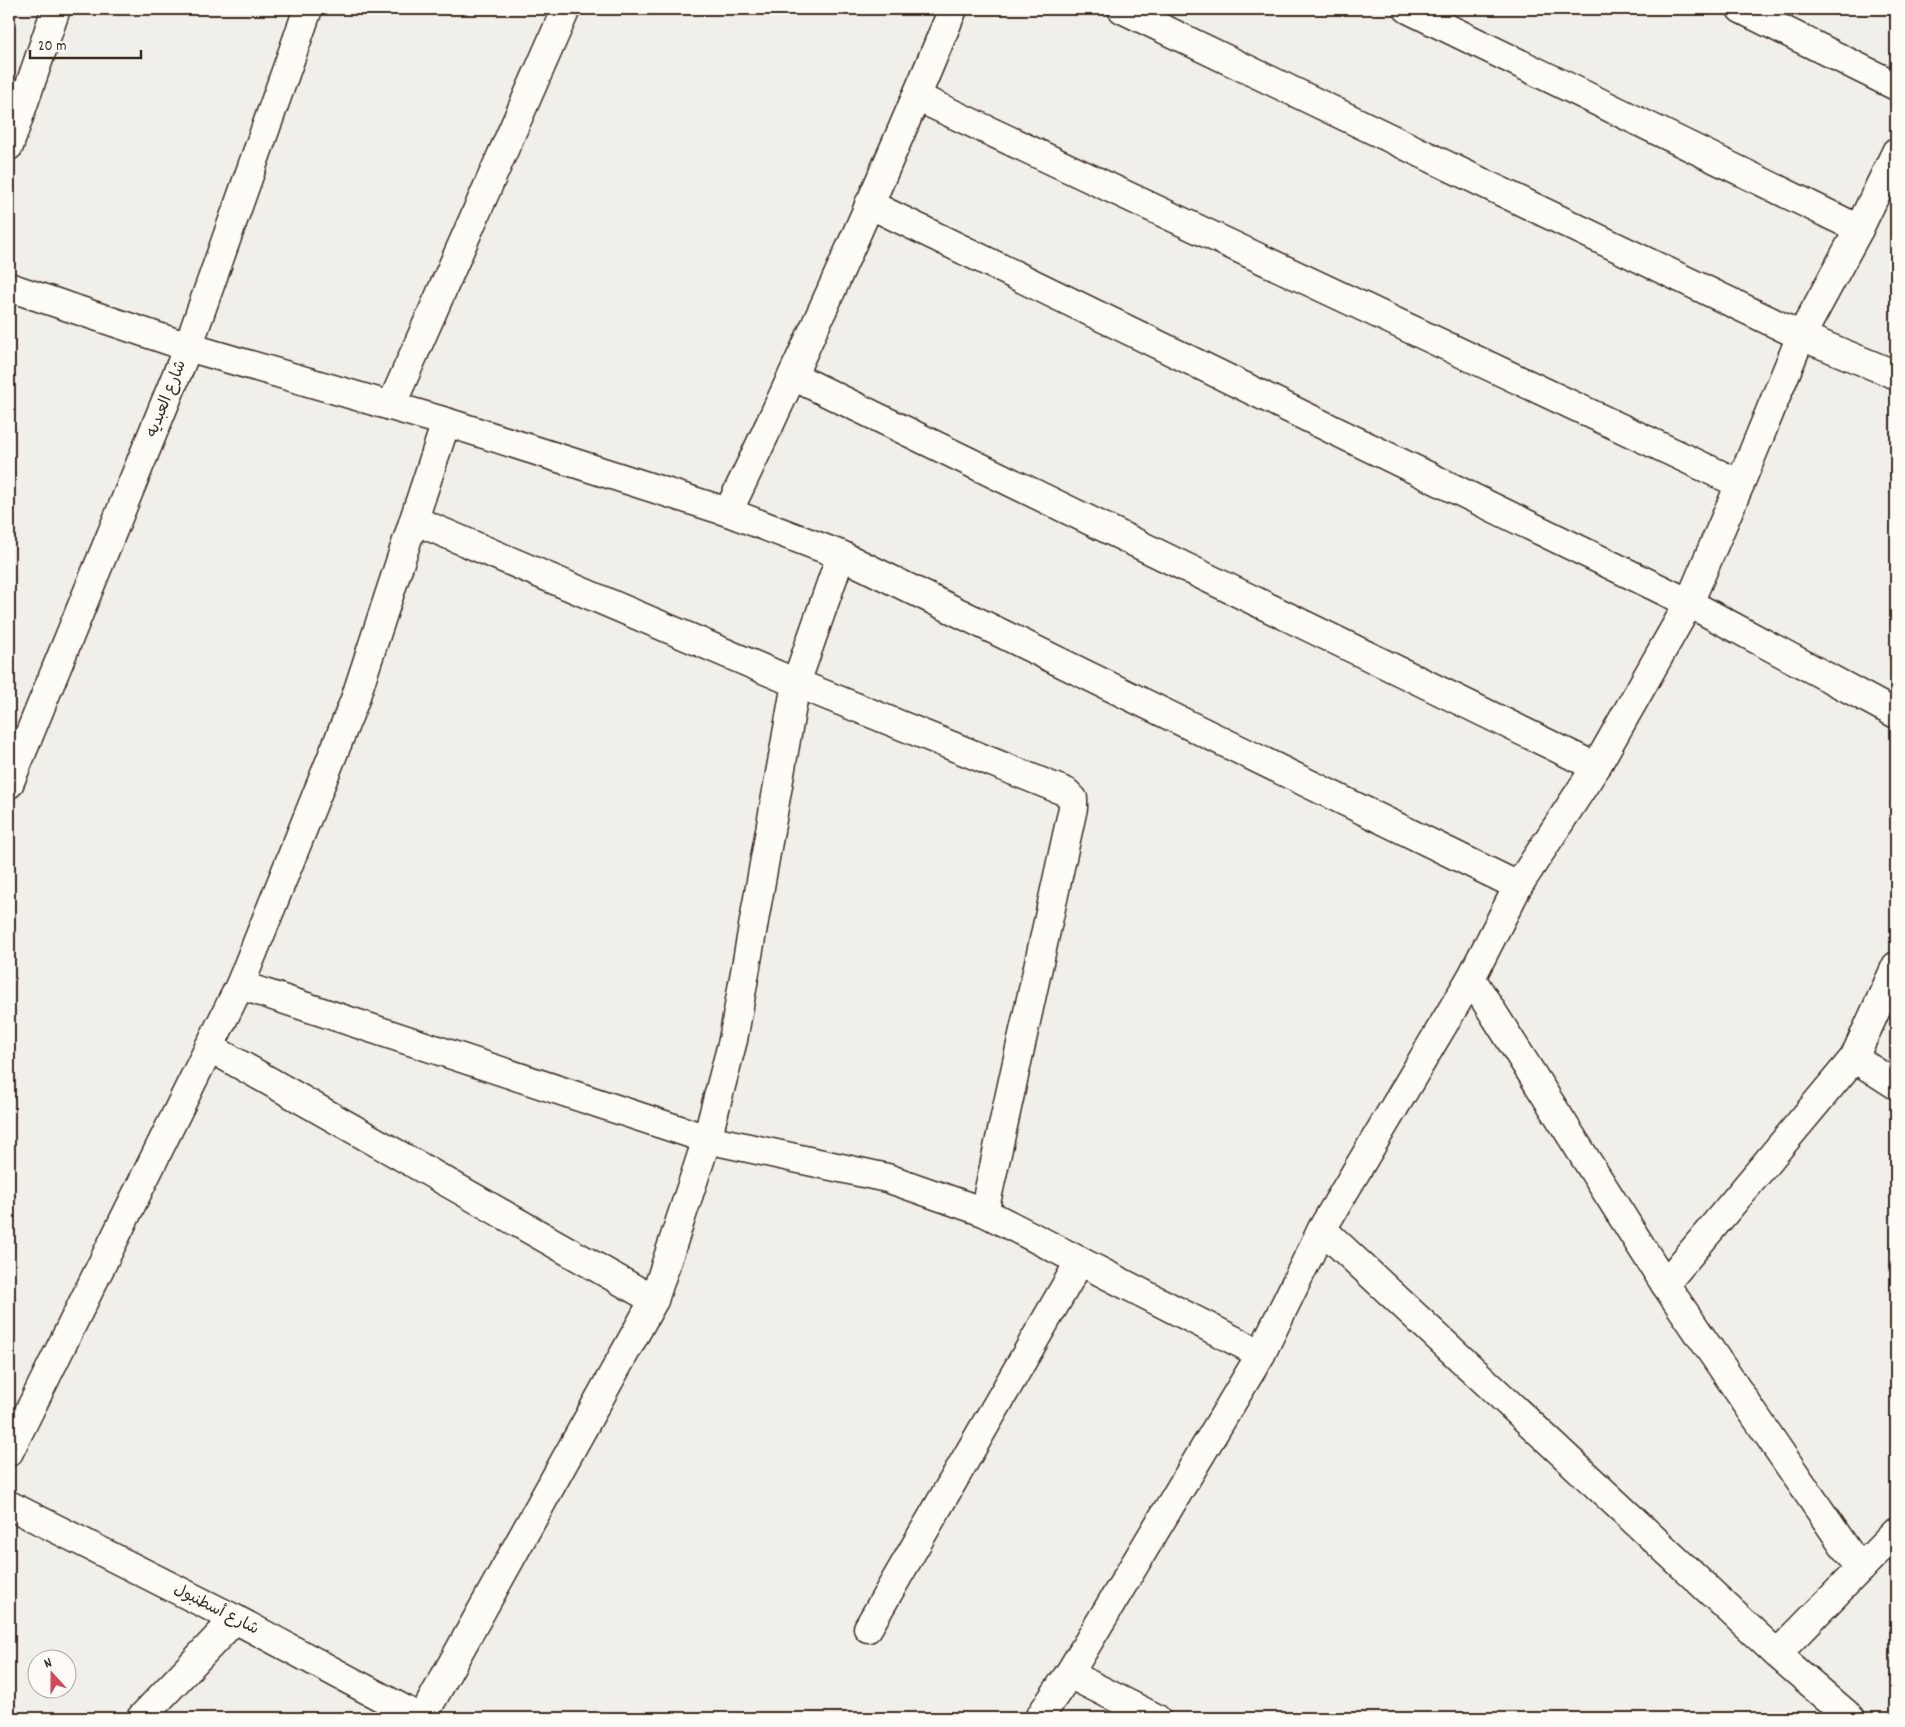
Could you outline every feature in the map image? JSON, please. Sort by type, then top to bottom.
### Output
[{"type":"street","points":[[9,146],[56,9]]},
{"type":"street","name":"شارع العبديه","points":[[11,775],[188,347],[308,9]]},
{"type":"street","points":[[391,406],[566,9]]},
{"type":"street","points":[[728,512],[794,376],[917,97],[953,9]]},
{"type":"street","points":[[1122,9],[1801,336],[1896,375]]},
{"type":"street","points":[[1408,9],[1859,228]]},
{"type":"street","points":[[1741,9],[1896,86]]},
{"type":"street","points":[[917,97],[1740,484]]},
{"type":"street","points":[[1039,1718],[1069,1674],[1261,1354],[1322,1229],[1470,978],[1518,886],[1596,767],[1689,603],[1801,336],[1859,228],[1896,152]]},
{"type":"street","points":[[869,204],[1689,603],[1896,714]]},
{"type":"street","points":[[9,287],[188,347],[446,422],[728,512],[841,555],[1518,886]]},
{"type":"street","points":[[794,376],[1596,767]]},
{"type":"street","points":[[9,1452],[240,985],[354,702],[446,422]]},
{"type":"street","points":[[414,520],[796,683],[1066,792],[1073,799],[1073,808],[984,1212]]},
{"type":"street","points":[[421,1718],[654,1300],[707,1139],[733,1040],[796,683],[841,555]]},
{"type":"street","points":[[1666,1284],[1854,1058],[1896,966]]},
{"type":"street","points":[[1470,978],[1666,1284],[1860,1569]]},
{"type":"street","points":[[240,985],[707,1139],[887,1178],[984,1212],[1261,1354]]},
{"type":"street","points":[[209,1047],[654,1300]]},
{"type":"street","points":[[1854,1058],[1896,1085]]},
{"type":"street","points":[[1322,1229],[1777,1654],[1851,1718]]},
{"type":"street","points":[[868,1628],[1080,1261]]},
{"type":"street","name":"شارع أسطنبول","points":[[9,1505],[235,1620],[421,1718]]},
{"type":"street","points":[[1777,1654],[1896,1532]]},
{"type":"street","points":[[141,1718],[235,1620]]},
{"type":"street","points":[[1069,1674],[1156,1718]]}]
